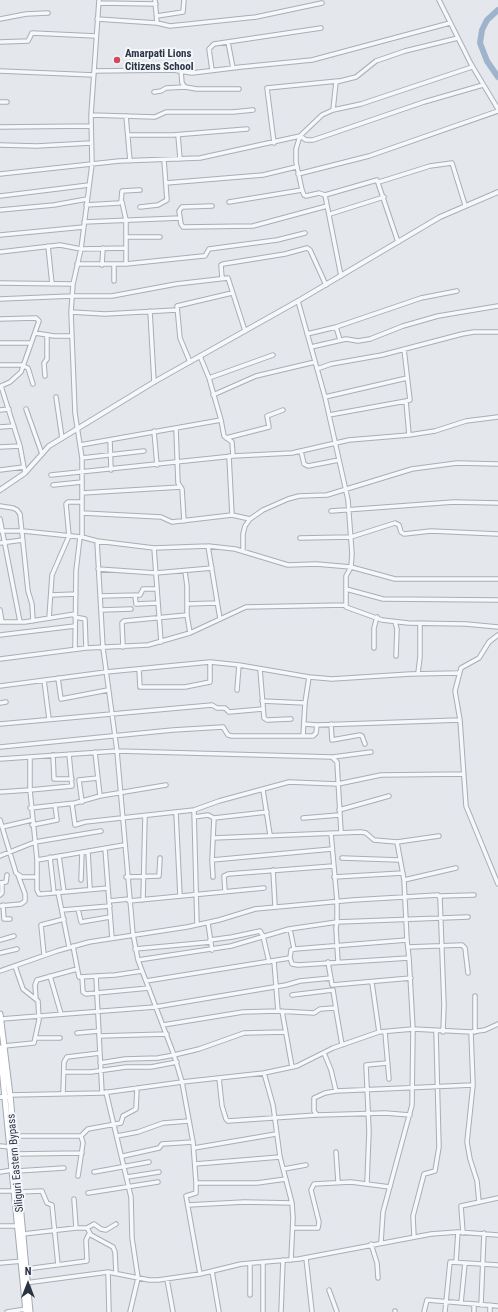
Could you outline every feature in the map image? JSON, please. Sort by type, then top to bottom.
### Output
[{"type":"main road","name":"Siliguri Eastern Bypass","points":[[0,1017],[11,1147],[23,1234],[23,1261],[26,1269],[26,1283]]},
{"type":"main road","name":"Siliguri Eastern Bypass","points":[[2,1047],[2,1076],[7,1096],[13,1136],[15,1170]]},
{"type":"main road","name":"Siliguri Eastern Bypass","points":[[17,1191],[18,1226],[26,1283],[28,1311]]},
{"type":"street","points":[[157,16],[184,12],[184,0]]},
{"type":"street","points":[[298,174],[369,156],[498,110],[472,67],[439,0]]},
{"type":"street","points":[[75,649],[76,594],[82,513],[82,458],[76,429],[71,312],[73,284],[81,249],[92,164],[91,115],[99,2],[155,2],[157,23]]},
{"type":"street","points":[[97,19],[157,23],[170,26],[235,20],[322,3]]},
{"type":"street","points":[[0,19],[26,14],[48,13]]},
{"type":"street","points":[[0,71],[94,73],[181,71],[192,73],[320,59],[450,23]]},
{"type":"street","points":[[212,70],[209,47],[228,42],[321,28]]},
{"type":"street","points":[[0,42],[28,41],[32,34],[96,36]]},
{"type":"street","points":[[274,142],[267,88],[329,80],[338,81],[359,76],[376,61],[405,51],[458,38]]},
{"type":"street","points":[[228,42],[233,68]]},
{"type":"street","points":[[398,242],[379,182],[375,179],[325,195],[319,193],[306,196],[303,194],[296,167],[296,149],[300,136],[322,115],[333,110],[361,104],[472,67]]},
{"type":"street","points":[[181,71],[182,83],[185,86]]},
{"type":"street","points":[[333,110],[335,84],[338,81]]},
{"type":"street","points":[[154,92],[170,87],[185,86],[197,89],[239,89]]},
{"type":"street","points":[[0,174],[92,164],[200,158],[300,136],[306,140],[313,140],[424,102],[483,86]]},
{"type":"street","points":[[0,102],[7,102]]},
{"type":"street","points":[[91,115],[155,117],[166,112],[233,112],[253,110]]},
{"type":"street","points":[[126,116],[130,161]]},
{"type":"street","points":[[0,127],[91,126]]},
{"type":"street","points":[[128,135],[178,135],[248,130]]},
{"type":"street","points":[[178,135],[180,159]]},
{"type":"street","points":[[0,145],[59,146],[91,143]]},
{"type":"street","points":[[140,207],[158,205],[165,202],[168,198],[164,160]]},
{"type":"street","points":[[379,182],[430,166],[452,163],[465,205]]},
{"type":"street","points":[[166,183],[263,175],[296,167]]},
{"type":"street","points":[[0,196],[89,185]]},
{"type":"street","points":[[86,205],[120,203],[122,200],[122,191],[140,190]]},
{"type":"street","points":[[229,202],[302,190]]},
{"type":"street","points":[[1,489],[25,473],[42,454],[62,438],[154,382],[326,285],[440,217],[498,192]]},
{"type":"street","points":[[325,195],[330,214],[341,276]]},
{"type":"street","points":[[330,214],[384,198]]},
{"type":"street","points":[[0,210],[54,205],[87,199]]},
{"type":"street","points":[[122,202],[125,220],[126,264]]},
{"type":"street","points":[[212,206],[182,207],[179,211],[180,218],[184,226],[240,228],[268,223],[327,206]]},
{"type":"street","points":[[84,222],[180,218]]},
{"type":"street","points":[[0,235],[84,227]]},
{"type":"street","points":[[77,264],[126,264],[205,256],[209,249],[269,241],[305,233]]},
{"type":"street","points":[[126,237],[160,237]]},
{"type":"street","points":[[0,252],[60,245],[81,249],[126,248]]},
{"type":"street","points":[[48,246],[52,284]]},
{"type":"street","points":[[102,265],[103,248]]},
{"type":"street","points":[[222,278],[221,265],[223,264],[285,254],[307,248],[310,250],[326,285]]},
{"type":"street","points":[[114,264],[114,281]]},
{"type":"street","points":[[0,299],[125,295],[176,284],[222,278],[229,279],[232,293],[245,331]]},
{"type":"street","points":[[0,283],[73,284]]},
{"type":"street","points":[[307,334],[336,327],[421,298],[457,290]]},
{"type":"street","points":[[190,362],[180,338],[177,310],[179,304],[232,293]]},
{"type":"street","points":[[298,301],[325,397],[346,489],[351,537],[351,567],[346,576],[345,605],[348,609],[395,622],[498,627]]},
{"type":"street","points":[[311,347],[351,338],[358,341],[376,337],[383,332],[431,318],[498,306]]},
{"type":"street","points":[[71,312],[105,314],[177,310]]},
{"type":"street","points":[[150,311],[154,382]]},
{"type":"street","points":[[0,319],[39,319],[39,324],[30,342],[23,366],[17,377],[1,386],[20,446],[25,473]]},
{"type":"street","points":[[336,327],[340,340]]},
{"type":"street","points":[[317,369],[330,364],[374,358],[474,332],[498,332]]},
{"type":"street","points":[[34,333],[47,336],[71,336]]},
{"type":"street","points":[[45,376],[44,363],[47,359],[47,336]]},
{"type":"street","points":[[0,343],[30,342]]},
{"type":"street","points":[[329,415],[410,400],[404,349]]},
{"type":"street","points":[[209,378],[273,355]]},
{"type":"street","points":[[200,356],[209,378],[225,438],[232,442],[232,515]]},
{"type":"street","points":[[213,395],[256,376],[315,362]]},
{"type":"street","points":[[0,366],[23,366],[28,368],[33,384]]},
{"type":"street","points":[[325,397],[407,378]]},
{"type":"street","points":[[56,397],[62,438]]},
{"type":"street","points":[[406,401],[409,435]]},
{"type":"street","points":[[0,410],[9,409]]},
{"type":"street","points":[[26,409],[42,454]]},
{"type":"street","points":[[225,438],[269,427],[267,416],[284,410]]},
{"type":"street","points":[[51,475],[111,470],[231,456],[301,451],[336,442],[435,431],[466,421],[498,417]]},
{"type":"street","points":[[80,445],[221,420]]},
{"type":"street","points":[[0,427],[14,426]]},
{"type":"street","points":[[176,428],[178,483],[181,487],[184,521]]},
{"type":"street","points":[[154,431],[157,465]]},
{"type":"street","points":[[110,440],[111,470]]},
{"type":"street","points":[[0,447],[20,446]]},
{"type":"street","points":[[82,458],[144,451]]},
{"type":"street","points":[[301,451],[304,464],[308,466],[339,460]]},
{"type":"street","points":[[243,550],[243,534],[250,519],[263,510],[288,499],[298,496],[327,494],[412,469],[457,463],[498,464]]},
{"type":"street","points":[[0,470],[24,467]]},
{"type":"street","points":[[53,485],[82,482]]},
{"type":"street","points":[[82,493],[181,487]]},
{"type":"street","points":[[49,618],[52,575],[69,536],[66,504],[68,502],[82,502]]},
{"type":"street","points":[[331,511],[454,502],[498,503]]},
{"type":"street","points":[[0,506],[17,510],[20,514],[23,531],[28,591],[32,604],[33,620]]},
{"type":"street","points":[[82,513],[162,517],[172,522],[232,515],[250,519]]},
{"type":"street","points":[[0,519],[2,543],[20,622]]},
{"type":"street","points":[[300,538],[351,537],[395,523],[399,525],[401,532],[404,534],[431,531],[498,534]]},
{"type":"street","points":[[1,531],[23,531],[81,537],[97,541],[154,548],[208,546],[243,550],[288,565],[316,564],[351,567],[395,578],[498,579]]},
{"type":"street","points":[[2,543],[23,540]]},
{"type":"street","points":[[97,541],[103,648],[116,751],[126,877],[133,934],[138,960],[177,1062],[190,1121],[194,1148],[196,1193],[186,1196],[200,1274]]},
{"type":"street","points":[[208,546],[216,603],[220,619]]},
{"type":"street","points":[[154,548],[161,642]]},
{"type":"street","points":[[98,569],[156,573],[212,568]]},
{"type":"street","points":[[185,571],[187,615],[190,633]]},
{"type":"street","points":[[100,596],[135,595],[141,594],[143,589],[157,589]]},
{"type":"street","points":[[346,589],[383,599],[498,600]]},
{"type":"street","points":[[51,595],[76,594]]},
{"type":"street","points":[[135,595],[136,604],[158,603]]},
{"type":"street","points":[[187,604],[216,603]]},
{"type":"street","points":[[0,659],[75,649],[148,645],[190,633],[249,606],[345,605]]},
{"type":"street","points":[[101,610],[131,609]]},
{"type":"street","points":[[0,610],[1,622],[20,622],[75,615],[84,618],[86,648]]},
{"type":"street","points":[[123,647],[123,622],[187,615]]},
{"type":"street","points":[[374,648],[374,628],[377,617]]},
{"type":"street","points":[[395,622],[397,629],[396,656]]},
{"type":"street","points":[[418,673],[420,657],[420,623]]},
{"type":"street","points":[[0,634],[75,626]]},
{"type":"street","points":[[498,635],[489,642],[479,658],[467,663],[458,673],[455,690],[460,720],[466,806],[498,884]]},
{"type":"street","points":[[0,686],[106,672],[210,662],[239,665],[309,677],[352,678],[418,673],[458,673]]},
{"type":"street","points":[[139,669],[140,687],[185,687],[210,682],[210,662]]},
{"type":"street","points":[[237,690],[239,665]]},
{"type":"street","points":[[260,669],[265,720],[291,719]]},
{"type":"street","points":[[304,736],[305,703],[309,677]]},
{"type":"street","points":[[58,678],[62,699],[108,690]]},
{"type":"street","points":[[44,680],[49,719]]},
{"type":"street","points":[[262,701],[305,703]]},
{"type":"street","points":[[0,703],[6,702]]},
{"type":"street","points":[[0,724],[212,705],[217,708],[225,708],[229,712],[263,710]]},
{"type":"street","points":[[304,724],[317,725],[460,720]]},
{"type":"street","points":[[331,724],[332,740],[360,735],[362,736],[364,744]]},
{"type":"street","points":[[0,747],[114,734],[221,727],[226,728],[228,735],[232,736],[304,736],[315,735],[317,725]]},
{"type":"street","points":[[0,759],[116,751],[332,757],[371,752]]},
{"type":"street","points":[[95,752],[100,796]]},
{"type":"street","points":[[0,792],[70,787],[72,784],[72,779],[69,754]]},
{"type":"street","points":[[53,756],[54,779],[72,779]]},
{"type":"street","points":[[30,757],[30,808],[37,860],[38,893],[42,894],[108,888]]},
{"type":"street","points":[[332,757],[337,762],[341,832]]},
{"type":"street","points":[[72,804],[75,825],[194,810],[219,801],[289,782],[338,784],[381,775],[464,774]]},
{"type":"street","points":[[82,802],[79,780],[98,778]]},
{"type":"street","points":[[30,808],[72,804],[100,796],[166,785]]},
{"type":"street","points":[[263,790],[270,835]]},
{"type":"street","points":[[302,818],[339,812],[388,796]]},
{"type":"street","points":[[32,825],[57,820],[55,805]]},
{"type":"street","points":[[194,810],[197,925]]},
{"type":"street","points":[[194,817],[208,815],[214,818],[267,812]]},
{"type":"street","points":[[176,813],[180,896]]},
{"type":"street","points":[[143,900],[145,816]]},
{"type":"street","points":[[213,877],[212,860],[214,818]]},
{"type":"street","points":[[0,820],[14,870],[18,875],[25,894],[25,901],[21,904],[1,906],[4,919],[10,919]]},
{"type":"street","points":[[2,827],[32,820]]},
{"type":"street","points":[[0,856],[35,842],[101,831]]},
{"type":"street","points":[[213,838],[364,832],[374,840],[397,842],[440,836]]},
{"type":"street","points":[[331,833],[337,901],[336,928],[338,962]]},
{"type":"street","points":[[380,1242],[381,1221],[410,1115],[412,1088],[413,1030],[410,958],[407,940],[404,880],[399,860],[397,842]]},
{"type":"street","points":[[37,860],[124,845]]},
{"type":"street","points":[[105,848],[112,938]]},
{"type":"street","points":[[212,860],[332,849]]},
{"type":"street","points":[[81,880],[82,852]]},
{"type":"street","points":[[88,852],[90,889]]},
{"type":"street","points":[[59,856],[64,892]]},
{"type":"street","points":[[50,857],[56,893],[62,910],[78,976],[96,976],[142,971]]},
{"type":"street","points":[[126,877],[159,876],[160,858]]},
{"type":"street","points":[[342,858],[399,860]]},
{"type":"street","points":[[225,891],[225,874],[333,866]]},
{"type":"street","points":[[404,880],[433,875],[456,868]]},
{"type":"street","points":[[273,870],[275,906]]},
{"type":"street","points":[[334,877],[403,873]]},
{"type":"street","points":[[0,895],[2,893],[1,883],[7,880],[7,875]]},
{"type":"street","points":[[18,875],[37,877]]},
{"type":"street","points":[[62,910],[129,900],[143,900],[264,888]]},
{"type":"street","points":[[0,971],[71,947],[133,934],[208,923],[255,909],[275,906],[404,896],[474,895]]},
{"type":"street","points":[[440,896],[444,1005],[443,1032]]},
{"type":"street","points":[[78,908],[81,922],[110,917]]},
{"type":"street","points":[[138,960],[212,950],[249,942],[290,928],[337,922],[441,920],[468,917]]},
{"type":"street","points":[[44,955],[41,925],[64,919]]},
{"type":"street","points":[[208,923],[212,950]]},
{"type":"street","points":[[290,928],[294,949]]},
{"type":"street","points":[[135,948],[210,941],[258,931],[263,936],[269,962]]},
{"type":"street","points":[[0,940],[14,936]]},
{"type":"street","points":[[407,940],[294,949],[291,950],[290,958],[295,965],[410,958]]},
{"type":"street","points":[[408,947],[464,946],[468,973]]},
{"type":"street","points":[[0,953],[17,949]]},
{"type":"street","points":[[146,980],[290,958]]},
{"type":"street","points":[[274,961],[280,1011],[292,1067]]},
{"type":"street","points":[[328,962],[342,1046]]},
{"type":"street","points":[[2,1047],[33,1044],[39,1016],[39,1002],[36,998],[23,989],[15,966]]},
{"type":"street","points":[[36,998],[36,982],[39,979],[77,969]]},
{"type":"street","points":[[50,976],[61,1014]]},
{"type":"street","points":[[96,976],[100,1062],[104,1093],[123,1156],[130,1186],[132,1238],[138,1278],[130,1312]]},
{"type":"street","points":[[82,977],[84,994],[149,988]]},
{"type":"street","points":[[0,1017],[39,1016],[155,1007],[276,987],[300,981],[330,978]]},
{"type":"street","points":[[332,985],[372,983],[411,978]]},
{"type":"street","points":[[372,983],[379,1032]]},
{"type":"street","points":[[292,995],[333,990]]},
{"type":"street","points":[[475,996],[473,1084],[467,1142],[470,1159],[477,1181],[479,1202]]},
{"type":"street","points":[[163,1026],[220,1015],[280,1011],[314,1013],[322,1009],[336,1010]]},
{"type":"street","points":[[7,1096],[104,1093],[182,1082],[264,1073],[292,1067],[379,1032],[413,1030],[473,1032],[498,1024]]},
{"type":"street","points":[[76,1032],[99,1031]]},
{"type":"street","points":[[414,1236],[413,1216],[424,1174],[435,1171],[439,1147],[436,1031]]},
{"type":"street","points":[[100,1062],[125,1059],[158,1058],[174,1055],[199,1049],[244,1033],[285,1032]]},
{"type":"street","points":[[385,1032],[389,1079]]},
{"type":"street","points":[[99,1036],[167,1034]]},
{"type":"street","points":[[35,1038],[60,1038]]},
{"type":"street","points":[[63,1094],[64,1062],[67,1057],[100,1053]]},
{"type":"street","points":[[324,1053],[331,1070],[336,1091]]},
{"type":"street","points":[[64,1072],[101,1070],[121,1067],[152,1067],[177,1062]]},
{"type":"street","points":[[367,1183],[369,1113],[366,1065],[388,1063]]},
{"type":"street","points":[[264,1073],[275,1117],[280,1158],[292,1203],[293,1228],[291,1260]]},
{"type":"street","points":[[219,1078],[226,1119],[369,1113],[410,1115]]},
{"type":"street","points":[[317,1115],[314,1111],[314,1098],[325,1093],[367,1089],[473,1084]]},
{"type":"street","points":[[13,1136],[81,1136],[88,1129],[120,1124],[123,1116],[136,1109],[137,1088]]},
{"type":"street","points":[[117,1136],[138,1132],[163,1123],[190,1121]]},
{"type":"street","points":[[194,1148],[276,1134]]},
{"type":"street","points":[[78,1176],[83,1143],[81,1136]]},
{"type":"street","points":[[123,1156],[159,1148],[162,1144],[193,1142]]},
{"type":"street","points":[[0,1146],[11,1147]]},
{"type":"street","points":[[336,1152],[338,1182]]},
{"type":"street","points":[[15,1154],[82,1153]]},
{"type":"street","points":[[195,1164],[280,1158]]},
{"type":"street","points":[[94,1172],[149,1162]]},
{"type":"street","points":[[284,1169],[306,1166]]},
{"type":"street","points":[[0,1172],[64,1168]]},
{"type":"street","points":[[128,1177],[159,1172]]},
{"type":"street","points":[[196,1183],[257,1183],[286,1179]]},
{"type":"street","points":[[88,1193],[158,1182]]},
{"type":"street","points":[[293,1228],[318,1228],[319,1222],[311,1187],[314,1184],[338,1182],[367,1183],[390,1187]]},
{"type":"street","points":[[0,1191],[44,1192],[46,1203],[52,1206],[58,1265]]},
{"type":"street","points":[[463,1232],[461,1206],[498,1198]]},
{"type":"street","points":[[74,1199],[76,1228]]},
{"type":"street","points":[[188,1205],[244,1202],[292,1203]]},
{"type":"street","points":[[23,1234],[87,1228],[96,1224],[104,1230],[116,1224]]},
{"type":"street","points":[[0,1226],[18,1226]]},
{"type":"street","points":[[87,1228],[89,1234],[112,1247],[115,1252],[118,1273]]},
{"type":"street","points":[[456,1262],[458,1232]]},
{"type":"street","points":[[118,1273],[149,1280],[167,1279],[200,1274],[250,1263],[306,1258],[414,1236],[458,1232],[498,1235]]},
{"type":"street","points":[[26,1269],[87,1261],[86,1240],[89,1234]]},
{"type":"street","points":[[481,1305],[484,1264],[484,1234]]},
{"type":"street","points":[[371,1244],[377,1263],[378,1278]]},
{"type":"street","points":[[306,1258],[312,1312]]},
{"type":"street","points":[[281,1312],[283,1260]]},
{"type":"street","points":[[0,1263],[23,1261]]},
{"type":"street","points":[[263,1262],[263,1312]]},
{"type":"street","points":[[446,1312],[449,1264],[451,1262],[498,1265]]},
{"type":"street","points":[[250,1263],[250,1295]]},
{"type":"street","points":[[461,1303],[465,1263]]},
{"type":"street","points":[[212,1271],[219,1312]]},
{"type":"street","points":[[108,1272],[109,1312]]},
{"type":"street","points":[[26,1283],[108,1272],[128,1275]]},
{"type":"street","points":[[167,1279],[173,1312]]},
{"type":"street","points":[[329,1290],[337,1312]]},
{"type":"street","points":[[424,1312],[427,1300],[498,1306]]},
{"type":"street","points":[[474,1304],[474,1312]]},
{"type":"street","points":[[490,1306],[490,1312]]},
{"type":"street","points":[[7,1312],[28,1311]]},
{"type":"waterway","points":[[498,10],[487,20],[482,30],[480,43],[487,61],[498,77]]},
{"type":"place","name":"Amarpati Lions Citizens School","points":[[117,60]]}]
